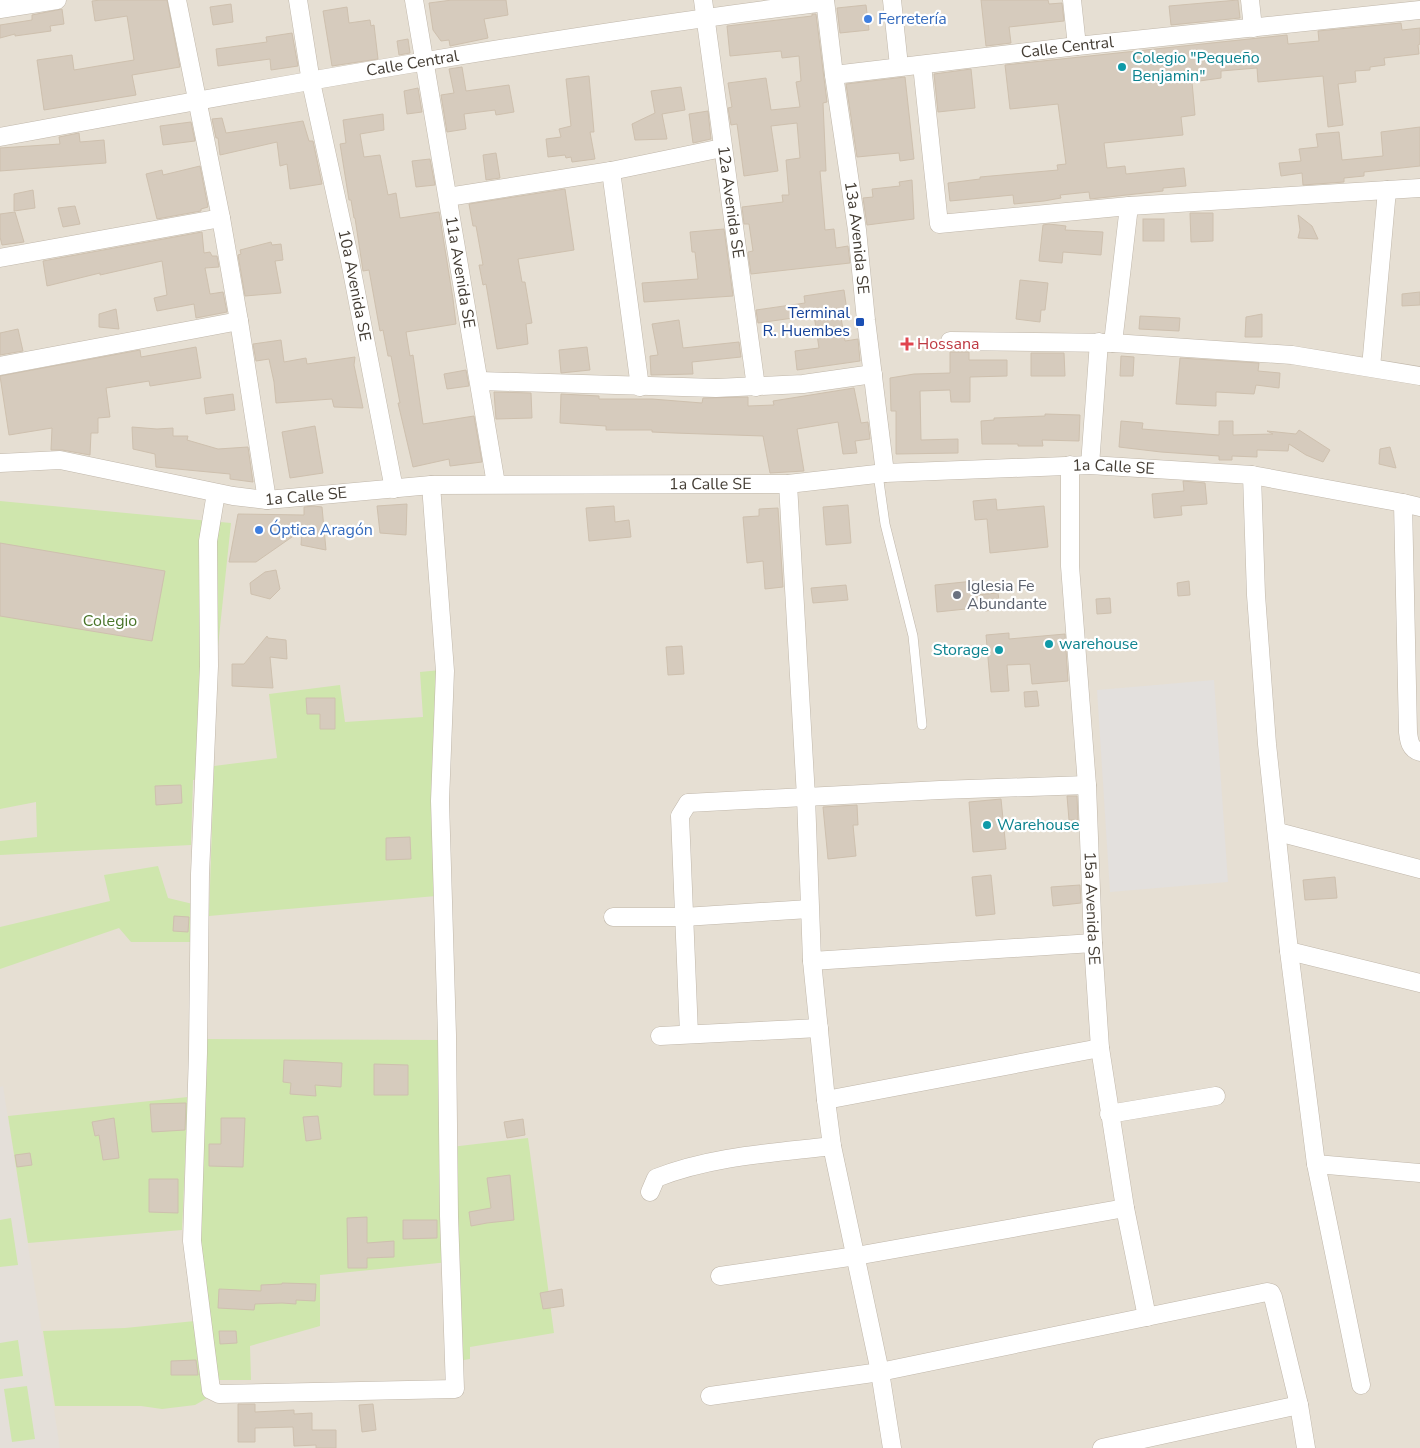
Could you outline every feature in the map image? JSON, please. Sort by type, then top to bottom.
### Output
[{"type":"street","points":[[0,9],[57,0]]},
{"type":"street","points":[[177,0],[222,218],[267,500]]},
{"type":"street","name":"10a Avenida SE","points":[[298,0],[311,82],[350,261],[394,488]]},
{"type":"street","name":"11a Avenida SE","points":[[414,0],[496,484]]},
{"type":"street","name":"12a Avenida SE","points":[[702,0],[756,386]]},
{"type":"street","points":[[892,0],[899,66]]},
{"type":"street","points":[[1072,0],[1077,46]]},
{"type":"street","points":[[1250,0],[1253,28]]},
{"type":"street","name":"Calle Central","points":[[0,137],[425,61],[825,1]]},
{"type":"street","name":"13a Avenida SE","points":[[825,1],[857,230],[882,474]]},
{"type":"street","name":"Calle Central","points":[[834,75],[1077,46],[1420,10]]},
{"type":"street","points":[[922,64],[939,224],[1129,206],[1420,188]]},
{"type":"street","points":[[448,197],[611,171],[722,148]]},
{"type":"street","points":[[611,171],[640,387]]},
{"type":"street","points":[[1371,367],[1387,190]]},
{"type":"street","points":[[1090,465],[1106,343],[1129,206]]},
{"type":"street","points":[[0,258],[222,218]]},
{"type":"street","points":[[0,366],[239,321]]},
{"type":"street","points":[[950,341],[1106,343],[1292,355],[1420,376]]},
{"type":"street","points":[[480,381],[640,387],[756,386],[803,384],[873,374]]},
{"type":"street","name":"1a Calle SE","points":[[0,463],[60,460],[216,493],[267,500],[431,485],[788,484],[882,474],[1090,465],[1252,475],[1412,505]]},
{"type":"street","name":"15a Avenida SE","points":[[1070,465],[1070,566],[1088,785],[1093,943],[1100,1048],[1125,1208],[1147,1317]]},
{"type":"street","points":[[1252,475],[1256,595],[1267,744],[1278,832],[1289,951],[1316,1164],[1361,1385]]},
{"type":"street","points":[[788,484],[806,797],[812,961],[826,1100],[832,1146],[880,1372],[892,1448]]},
{"type":"street","points":[[216,493],[208,541],[209,666],[200,874],[198,1053],[192,1241],[211,1390],[219,1394],[455,1389],[449,1216],[448,1036],[440,801],[445,672],[431,485]]},
{"type":"street","points":[[1412,505],[1408,732],[1409,743],[1420,752]]},
{"type":"street","points":[[689,1034],[680,816],[688,802],[1088,785]]},
{"type":"street","points":[[1278,832],[1420,869]]},
{"type":"street","points":[[613,917],[684,917],[809,908]]},
{"type":"street","points":[[812,961],[1093,943]]},
{"type":"street","points":[[1289,951],[1420,983]]},
{"type":"street","points":[[660,1036],[819,1028]]},
{"type":"street","points":[[826,1100],[1100,1048]]},
{"type":"street","points":[[1110,1114],[1216,1096]]},
{"type":"street","points":[[650,1192],[656,1178],[675,1170],[722,1159],[832,1146]]},
{"type":"street","points":[[1316,1164],[1420,1173]]},
{"type":"street","points":[[720,1276],[856,1256],[1125,1208]]},
{"type":"street","points":[[710,1396],[880,1372],[1266,1292],[1271,1293],[1299,1405],[1306,1448]]},
{"type":"street","points":[[1102,1448],[1299,1405]]},
{"type":"lane","points":[[882,474],[885,524],[914,636],[922,725]]},
{"type":"shaded area","points":[[0,0],[1420,0],[1420,1448],[0,1448]]},
{"type":"shaded area","points":[[1214,680],[1228,882],[1110,892],[1097,690]]},
{"type":"shaded area","points":[[3,1086],[60,1448],[0,1448],[0,1087]]},
{"type":"green space","name":"Colegio","points":[[0,501],[231,523],[204,779],[193,780],[191,845],[0,855],[0,841],[37,837],[36,802],[0,809]]},
{"type":"green space","points":[[441,670],[436,896],[209,916],[214,766],[277,758],[269,694],[340,685],[345,722],[423,717],[420,672]]},
{"type":"green space","points":[[158,866],[168,898],[197,905],[195,942],[131,942],[119,928],[0,969],[0,927],[110,901],[104,875]]},
{"type":"green space","points":[[200,1039],[445,1040],[449,1262],[320,1275],[320,1326],[250,1346],[251,1380],[217,1380],[194,1240]]},
{"type":"green space","points":[[188,1097],[182,1230],[28,1243],[8,1116]]},
{"type":"green space","points":[[528,1138],[554,1333],[470,1347],[470,1359],[452,1362],[451,1147]]},
{"type":"green space","points":[[11,1218],[18,1265],[0,1267],[0,1220]]},
{"type":"green space","points":[[195,1321],[209,1397],[195,1405],[162,1409],[141,1406],[55,1406],[43,1331],[125,1328]]},
{"type":"green space","points":[[18,1340],[23,1376],[0,1379],[0,1343]]},
{"type":"green space","points":[[27,1386],[35,1439],[12,1442],[4,1389]]},
{"type":"building","points":[[167,0],[180,67],[132,75],[136,95],[44,110],[37,60],[72,55],[74,70],[134,60],[127,16],[95,21],[92,1]]},
{"type":"building","points":[[452,0],[506,0],[508,15],[484,19],[488,38],[450,46],[449,40],[441,41],[433,30],[429,3]]},
{"type":"building","points":[[981,0],[1048,0],[1049,4],[1062,3],[1064,21],[1009,27],[1011,43],[986,46]]},
{"type":"building","points":[[1238,0],[1240,18],[1171,25],[1169,6]]},
{"type":"building","points":[[231,4],[233,22],[213,25],[210,7]]},
{"type":"building","points":[[866,5],[869,30],[840,33],[837,8]]},
{"type":"building","points":[[347,7],[349,23],[370,20],[371,26],[374,25],[378,59],[332,66],[323,11]]},
{"type":"building","points":[[62,9],[64,24],[50,26],[51,31],[15,36],[15,34],[0,38],[0,25],[32,20],[32,15]]},
{"type":"building","points":[[812,14],[816,14],[827,102],[823,103],[826,171],[820,171],[825,230],[834,229],[836,248],[848,246],[850,263],[751,274],[748,252],[753,251],[749,224],[744,224],[742,207],[783,202],[782,195],[789,195],[786,160],[800,158],[797,123],[771,126],[778,171],[744,176],[737,124],[731,125],[728,108],[732,107],[728,83],[766,78],[771,110],[800,107],[796,82],[801,81],[799,56],[782,58],[781,51],[730,56],[727,26],[812,16]]},
{"type":"building","points":[[1401,23],[1402,30],[1420,28],[1419,54],[1384,58],[1385,65],[1370,67],[1370,70],[1355,71],[1356,82],[1338,84],[1343,125],[1328,127],[1323,76],[1258,82],[1257,68],[1221,71],[1221,78],[1192,82],[1195,115],[1181,117],[1183,135],[1104,143],[1107,168],[1125,166],[1126,174],[1184,168],[1186,186],[1163,188],[1163,191],[1090,199],[1089,192],[1060,195],[1061,198],[1014,204],[1013,195],[950,201],[948,183],[980,179],[980,177],[1058,170],[1057,165],[1066,164],[1058,104],[1010,109],[1005,65],[1287,35],[1288,44],[1319,41],[1318,31]]},
{"type":"building","points":[[292,33],[298,66],[271,70],[270,59],[218,66],[216,49],[267,42],[266,37]]},
{"type":"building","points":[[408,39],[410,53],[399,55],[397,41]]},
{"type":"building","points":[[462,67],[466,91],[509,85],[514,112],[496,115],[495,110],[464,114],[466,129],[447,132],[441,95],[454,93],[449,69]]},
{"type":"building","points":[[971,69],[975,108],[938,112],[934,74]]},
{"type":"building","points":[[589,76],[594,132],[590,132],[595,159],[572,162],[571,157],[566,158],[565,155],[548,157],[546,139],[561,137],[559,129],[571,126],[566,79]]},
{"type":"building","points":[[905,77],[914,159],[900,161],[899,153],[857,157],[846,84]]},
{"type":"building","points":[[681,87],[685,110],[662,114],[667,139],[635,140],[632,124],[655,113],[651,91]]},
{"type":"building","points":[[418,88],[422,112],[407,114],[404,91]]},
{"type":"building","points":[[708,111],[711,139],[693,143],[689,114]]},
{"type":"building","points":[[383,114],[384,130],[360,134],[364,157],[380,155],[388,195],[396,193],[400,218],[439,212],[453,299],[456,324],[406,332],[410,356],[413,355],[423,424],[474,416],[482,462],[450,466],[449,459],[413,467],[398,403],[400,403],[391,356],[388,356],[383,330],[380,331],[369,270],[363,271],[355,218],[351,200],[349,200],[340,144],[346,143],[343,120]]},
{"type":"building","points":[[222,118],[226,133],[303,121],[309,141],[313,141],[322,184],[290,189],[287,164],[280,166],[277,142],[220,155],[218,138],[216,138],[212,119]]},
{"type":"building","points":[[191,122],[195,141],[163,145],[160,126]]},
{"type":"building","points":[[1420,127],[1420,166],[1364,172],[1364,176],[1344,178],[1344,182],[1303,185],[1302,173],[1281,176],[1279,163],[1301,161],[1299,149],[1318,147],[1316,134],[1339,132],[1342,160],[1383,156],[1381,132]]},
{"type":"building","points":[[79,133],[80,142],[104,140],[106,163],[0,171],[0,148],[60,144],[59,137]]},
{"type":"building","points":[[496,153],[500,178],[486,180],[483,155]]},
{"type":"building","points":[[430,159],[435,185],[416,187],[412,161]]},
{"type":"building","points":[[200,166],[208,207],[201,209],[201,211],[157,219],[146,174],[162,170],[163,175]]},
{"type":"building","points":[[912,180],[914,219],[867,225],[863,198],[873,197],[872,189],[900,186],[899,182]]},
{"type":"building","points":[[565,189],[574,250],[518,259],[522,282],[525,282],[532,323],[526,324],[528,344],[497,349],[486,284],[483,285],[479,265],[483,265],[476,226],[473,226],[469,204]]},
{"type":"building","points":[[33,190],[35,208],[14,211],[14,194]]},
{"type":"building","points":[[75,206],[80,224],[63,227],[58,208]]},
{"type":"building","points":[[15,212],[24,242],[2,245],[0,214]]},
{"type":"building","points":[[1190,213],[1213,213],[1213,241],[1191,242]]},
{"type":"building","points":[[1298,215],[1312,226],[1318,239],[1298,238],[1300,230]]},
{"type":"building","points":[[1143,219],[1164,219],[1164,241],[1143,241]]},
{"type":"building","points":[[1043,225],[1066,226],[1065,230],[1103,232],[1101,255],[1063,252],[1062,263],[1039,261]]},
{"type":"building","points":[[724,229],[733,296],[644,302],[642,283],[698,279],[695,252],[692,252],[690,232]]},
{"type":"building","points":[[202,232],[204,253],[210,252],[212,256],[217,256],[219,267],[205,268],[210,294],[223,292],[227,312],[196,318],[194,304],[157,311],[154,298],[167,295],[162,261],[47,286],[43,261]]},
{"type":"building","points":[[271,242],[272,245],[281,244],[283,260],[275,261],[281,293],[245,296],[238,255],[241,254],[240,250]]},
{"type":"building","points":[[1020,280],[1048,283],[1045,310],[1041,310],[1040,322],[1016,319]]},
{"type":"building","points":[[844,290],[847,311],[840,312],[845,341],[858,339],[860,361],[797,370],[795,351],[819,348],[814,315],[758,323],[756,310],[805,303],[804,296]]},
{"type":"building","points":[[1420,292],[1420,305],[1402,306],[1402,294]]},
{"type":"building","points":[[116,309],[119,329],[99,327],[99,314]]},
{"type":"building","points":[[1262,314],[1262,337],[1245,337],[1246,317]]},
{"type":"building","points":[[1140,316],[1180,318],[1179,331],[1139,329]]},
{"type":"building","points":[[679,320],[683,348],[739,342],[741,357],[692,362],[693,374],[651,375],[650,356],[658,355],[652,324]]},
{"type":"building","points":[[18,329],[23,351],[0,355],[0,333]]},
{"type":"building","points":[[281,340],[284,362],[306,358],[307,364],[355,357],[354,365],[363,408],[334,407],[332,399],[276,403],[269,359],[256,361],[253,344]]},
{"type":"building","points":[[196,347],[201,378],[150,386],[149,381],[106,388],[110,417],[98,418],[98,433],[91,433],[90,455],[51,450],[52,428],[9,435],[0,376],[140,350],[141,357]]},
{"type":"building","points":[[587,347],[590,370],[561,373],[559,350]]},
{"type":"building","points":[[950,352],[969,352],[969,360],[1007,360],[1007,376],[970,377],[970,402],[951,402],[950,390],[920,391],[921,440],[958,439],[958,453],[896,454],[896,411],[891,411],[890,378],[914,374],[950,373]]},
{"type":"building","points":[[1031,353],[1064,353],[1065,376],[1031,376]]},
{"type":"building","points":[[1121,356],[1134,357],[1133,376],[1120,376]]},
{"type":"building","points":[[1180,358],[1259,363],[1258,371],[1280,373],[1279,388],[1256,385],[1254,394],[1216,392],[1216,406],[1176,404]]},
{"type":"building","points":[[466,370],[469,386],[447,389],[444,374]]},
{"type":"building","points":[[854,388],[861,423],[868,422],[870,439],[855,441],[857,453],[843,454],[838,422],[797,429],[804,471],[770,473],[763,436],[652,432],[652,430],[606,430],[606,426],[560,423],[561,394],[599,396],[599,399],[652,399],[702,403],[703,398],[748,397],[748,406],[774,405],[773,401]]},
{"type":"building","points":[[494,392],[531,393],[532,418],[496,419]]},
{"type":"building","points":[[233,394],[235,410],[206,414],[204,398]]},
{"type":"building","points":[[1045,414],[1080,415],[1079,441],[1042,440],[1043,446],[982,444],[981,421],[994,420],[994,418],[1045,416]]},
{"type":"building","points":[[1121,421],[1143,423],[1142,429],[1219,435],[1219,421],[1233,421],[1233,435],[1273,434],[1267,431],[1296,434],[1299,430],[1330,450],[1323,462],[1306,455],[1289,444],[1288,451],[1257,450],[1257,457],[1232,456],[1232,460],[1219,460],[1219,456],[1119,447]]},
{"type":"building","points":[[315,426],[323,473],[290,478],[282,432]]},
{"type":"building","points":[[132,427],[173,428],[173,436],[188,436],[187,440],[218,449],[248,447],[253,482],[230,479],[230,474],[156,467],[155,454],[133,449]]},
{"type":"building","points":[[1390,447],[1396,468],[1379,464],[1380,449]]},
{"type":"building","points":[[1183,481],[1205,483],[1207,504],[1181,506],[1182,515],[1154,518],[1152,494],[1184,491]]},
{"type":"building","points":[[996,499],[997,510],[1044,506],[1048,547],[990,553],[987,519],[975,520],[973,501]]},
{"type":"building","points":[[407,504],[406,535],[380,533],[377,506]]},
{"type":"building","points":[[848,505],[851,543],[826,545],[823,507]]},
{"type":"building","points":[[614,506],[615,522],[629,520],[631,537],[589,541],[586,508]]},
{"type":"building","points":[[304,507],[322,507],[326,550],[301,545],[302,530],[256,562],[229,562],[238,514],[304,515]]},
{"type":"building","points":[[778,508],[783,587],[765,589],[763,561],[747,563],[743,517],[759,516],[759,509]]},
{"type":"building","points":[[0,543],[165,571],[152,641],[0,616]]},
{"type":"building","points":[[276,570],[280,589],[270,599],[251,594],[250,583],[265,572]]},
{"type":"building","points":[[974,581],[976,595],[998,593],[1000,609],[985,611],[985,607],[937,612],[935,585]]},
{"type":"building","points":[[1189,581],[1190,595],[1178,596],[1177,583]]},
{"type":"building","points":[[846,585],[848,600],[813,603],[811,588]]},
{"type":"building","points":[[1110,598],[1111,613],[1097,614],[1096,599]]},
{"type":"building","points":[[1009,633],[1009,639],[1065,634],[1068,681],[1032,684],[1030,664],[1007,665],[1009,691],[991,692],[986,635]]},
{"type":"building","points":[[267,636],[268,638],[286,640],[287,659],[270,657],[273,688],[232,686],[232,664],[244,664]]},
{"type":"building","points":[[682,646],[684,674],[668,675],[666,647]]},
{"type":"building","points":[[1037,691],[1039,706],[1025,707],[1024,692]]},
{"type":"building","points":[[306,698],[335,698],[335,729],[320,729],[320,714],[307,714]]},
{"type":"building","points":[[181,785],[182,803],[156,805],[155,786]]},
{"type":"building","points":[[1067,796],[1077,796],[1078,820],[1069,820]]},
{"type":"building","name":"Warehouse","points":[[1001,799],[1006,849],[973,852],[969,802]]},
{"type":"building","points":[[857,805],[858,825],[853,825],[856,856],[828,859],[823,807]]},
{"type":"building","points":[[410,837],[411,859],[386,860],[386,838]]},
{"type":"building","points":[[991,875],[995,914],[976,916],[972,877]]},
{"type":"building","points":[[1335,877],[1337,898],[1305,900],[1303,880]]},
{"type":"building","points":[[1080,885],[1081,903],[1053,906],[1051,887]]},
{"type":"building","points":[[174,916],[189,917],[188,932],[173,931]]},
{"type":"building","points":[[284,1060],[342,1063],[341,1087],[315,1085],[316,1096],[290,1094],[291,1083],[283,1082]]},
{"type":"building","points":[[374,1064],[408,1065],[408,1095],[374,1095]]},
{"type":"building","points":[[186,1103],[185,1130],[152,1132],[150,1104]]},
{"type":"building","points":[[318,1116],[321,1139],[306,1141],[303,1117]]},
{"type":"building","points":[[114,1118],[119,1158],[103,1160],[99,1135],[95,1136],[92,1122]]},
{"type":"building","points":[[221,1118],[245,1118],[243,1167],[209,1166],[209,1144],[221,1144]]},
{"type":"building","points":[[523,1119],[525,1135],[507,1138],[504,1122]]},
{"type":"building","points":[[30,1153],[32,1165],[17,1167],[15,1155]]},
{"type":"building","points":[[510,1175],[514,1220],[471,1226],[469,1212],[491,1208],[487,1178]]},
{"type":"building","points":[[149,1179],[178,1179],[178,1213],[149,1212]]},
{"type":"building","points":[[367,1217],[367,1243],[394,1241],[394,1257],[367,1258],[367,1268],[348,1268],[347,1218]]},
{"type":"building","points":[[403,1220],[437,1220],[437,1238],[403,1239]]},
{"type":"building","points":[[282,1283],[316,1284],[315,1301],[296,1300],[296,1304],[255,1304],[254,1310],[218,1308],[219,1289],[261,1291],[261,1285]]},
{"type":"building","points":[[562,1289],[564,1306],[543,1309],[540,1293]]},
{"type":"building","points":[[219,1331],[236,1331],[237,1343],[220,1344]]},
{"type":"building","points":[[196,1360],[198,1375],[171,1375],[171,1361]]},
{"type":"building","points":[[238,1404],[255,1404],[255,1412],[294,1410],[294,1414],[312,1413],[312,1430],[336,1430],[336,1448],[316,1448],[316,1445],[294,1446],[293,1427],[255,1428],[255,1442],[238,1442]]},
{"type":"building","points":[[373,1404],[376,1430],[362,1432],[359,1405]]},
{"type":"place","name":"Ferretería","points":[[868,19]]},
{"type":"place","name":"Colegio \"Pequeño Benjamin\"","points":[[1122,67]]},
{"type":"place","name":"Terminal R. Huembes","points":[[860,322]]},
{"type":"place","name":"Hossana","points":[[907,344]]},
{"type":"place","name":"Óptica Aragón","points":[[259,530]]},
{"type":"place","name":"Iglesia Fe Abundante","points":[[957,595]]},
{"type":"place","name":"warehouse","points":[[1049,644]]},
{"type":"place","name":"Storage","points":[[999,650]]},
{"type":"place","name":"Warehouse","points":[[987,825]]}]
